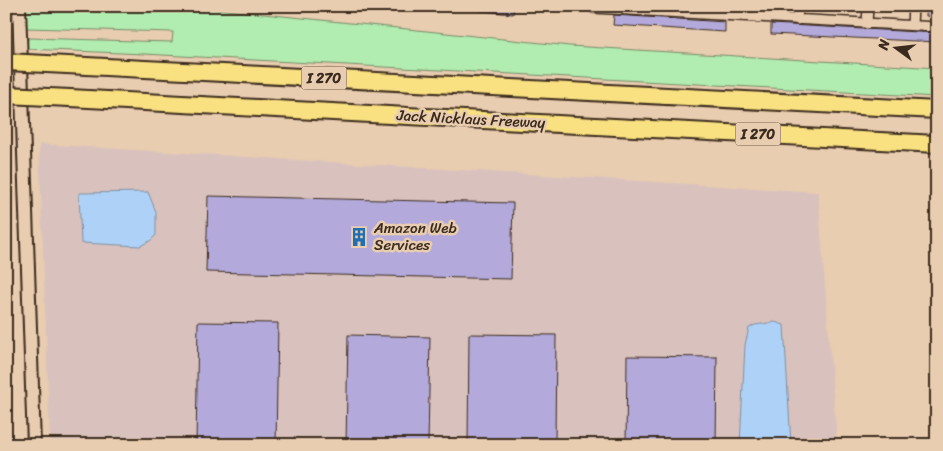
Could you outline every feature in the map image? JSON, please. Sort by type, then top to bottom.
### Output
[{"type":"highway","name":"I 270","points":[[6,62],[937,110]]},
{"type":"highway","name":"Jack Nicklaus Freeway","points":[[6,95],[937,144]]},
{"type":"main road","points":[[19,6],[34,445]]},
{"type":"street","points":[[744,17],[745,6]]},
{"type":"street","points":[[758,18],[759,6]]},
{"type":"street","points":[[797,20],[798,6]]},
{"type":"street","points":[[867,24],[868,6]]},
{"type":"street","points":[[912,25],[913,6]]},
{"type":"street","points":[[593,7],[703,10],[744,17],[937,27]]},
{"type":"shaded area","points":[[39,144],[818,192],[837,445],[50,445]]},
{"type":"green space","points":[[26,6],[187,6],[570,46],[937,68],[937,97],[27,49],[28,38],[172,42],[173,32],[26,28]]},
{"type":"green space","points":[[6,10],[11,11],[12,49],[6,48]]},
{"type":"water","points":[[148,192],[156,212],[156,235],[150,241],[140,246],[81,243],[79,193]]},
{"type":"water","points":[[775,322],[784,325],[791,445],[740,445],[745,345],[749,328],[755,325]]},
{"type":"building","points":[[481,6],[514,6],[513,14],[481,11]]},
{"type":"building","points":[[927,6],[937,6],[937,17],[926,16]]},
{"type":"building","points":[[614,15],[725,22],[725,32],[613,25]]},
{"type":"building","points":[[771,24],[937,33],[937,42],[771,34]]},
{"type":"building","name":"Amazon Web Services","points":[[208,196],[513,203],[511,279],[206,272]]},
{"type":"building","points":[[198,322],[278,323],[276,445],[196,445]]},
{"type":"building","points":[[469,334],[556,335],[555,445],[468,445]]},
{"type":"building","points":[[348,335],[430,337],[428,445],[346,445]]},
{"type":"building","points":[[627,356],[717,357],[716,445],[626,445]]},
{"type":"waterway","points":[[24,12],[28,6]]},
{"type":"waterway","points":[[6,52],[15,30]]},
{"type":"place","name":"Amazon Web Services","points":[[359,237]]}]
